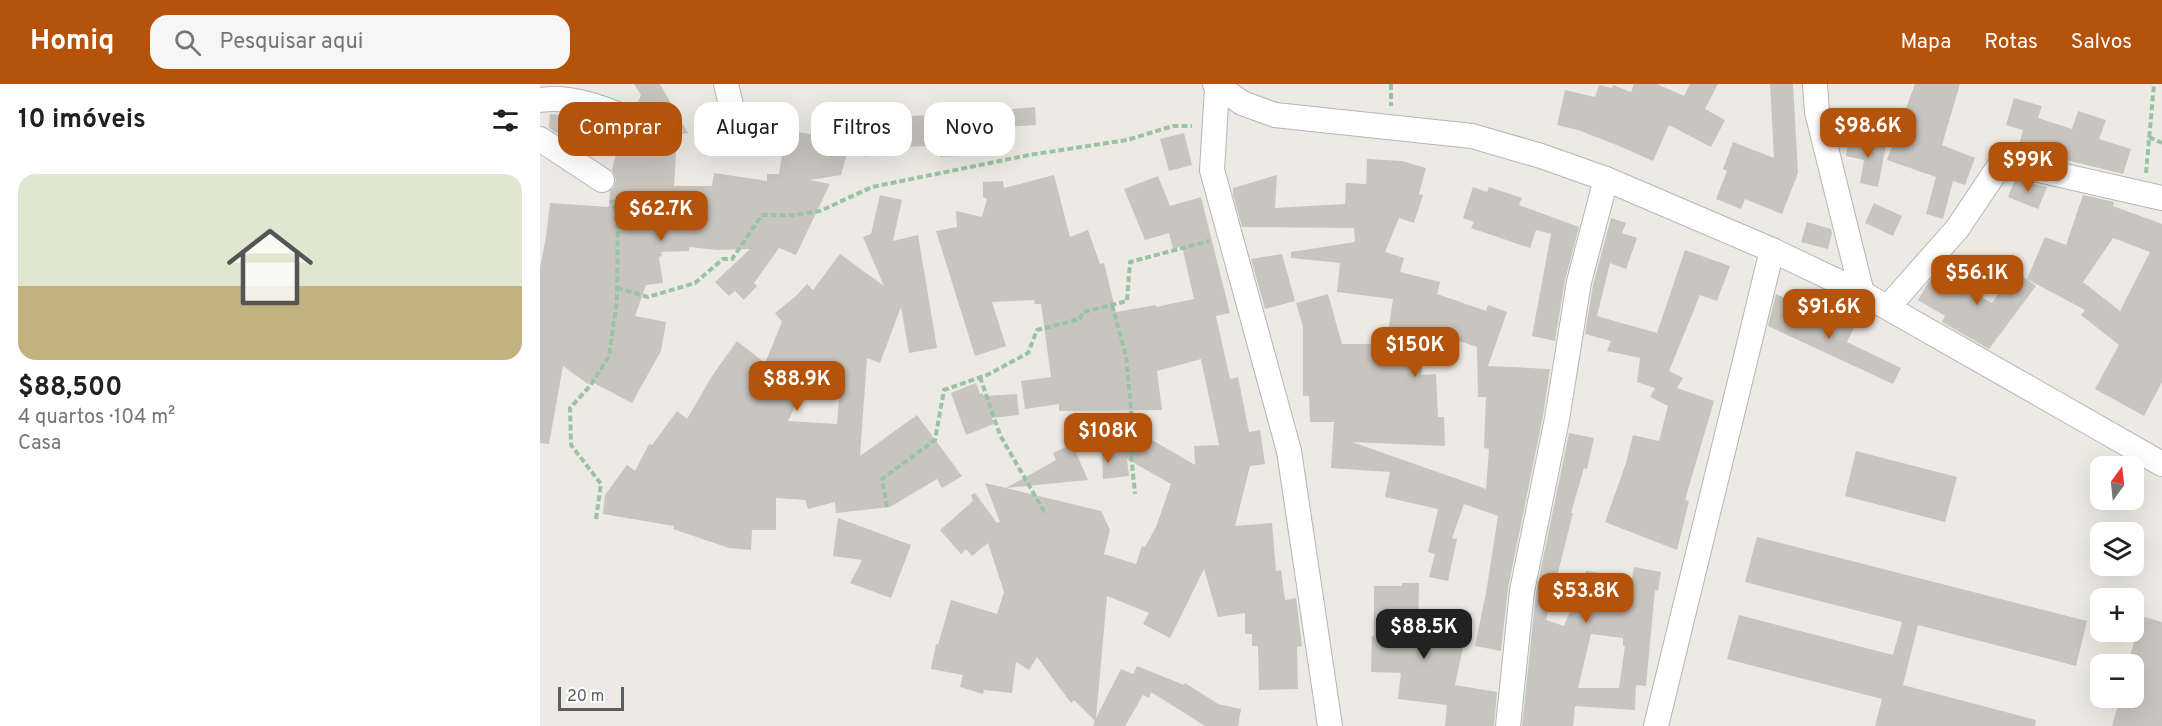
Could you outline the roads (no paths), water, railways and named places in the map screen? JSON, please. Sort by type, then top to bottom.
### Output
[{"type":"street","points":[[726,84],[730,102]]},
{"type":"street","points":[[1815,84],[1817,112],[1862,293]]},
{"type":"street","points":[[1216,86],[1216,126],[1212,170],[1289,451],[1330,726]]},
{"type":"street","points":[[1216,86],[1242,102],[1275,115],[1473,136],[1541,156],[1606,179],[1772,250],[1862,293],[2162,464]]},
{"type":"street","points":[[540,100],[555,97],[584,102]]},
{"type":"street","points":[[540,139],[602,180]]},
{"type":"street","points":[[1888,307],[1967,215],[2000,165],[2021,166],[2153,196]]},
{"type":"street","points":[[1508,726],[1522,591],[1557,419],[1578,282],[1606,179]]},
{"type":"street","points":[[1656,726],[1772,250]]}]
